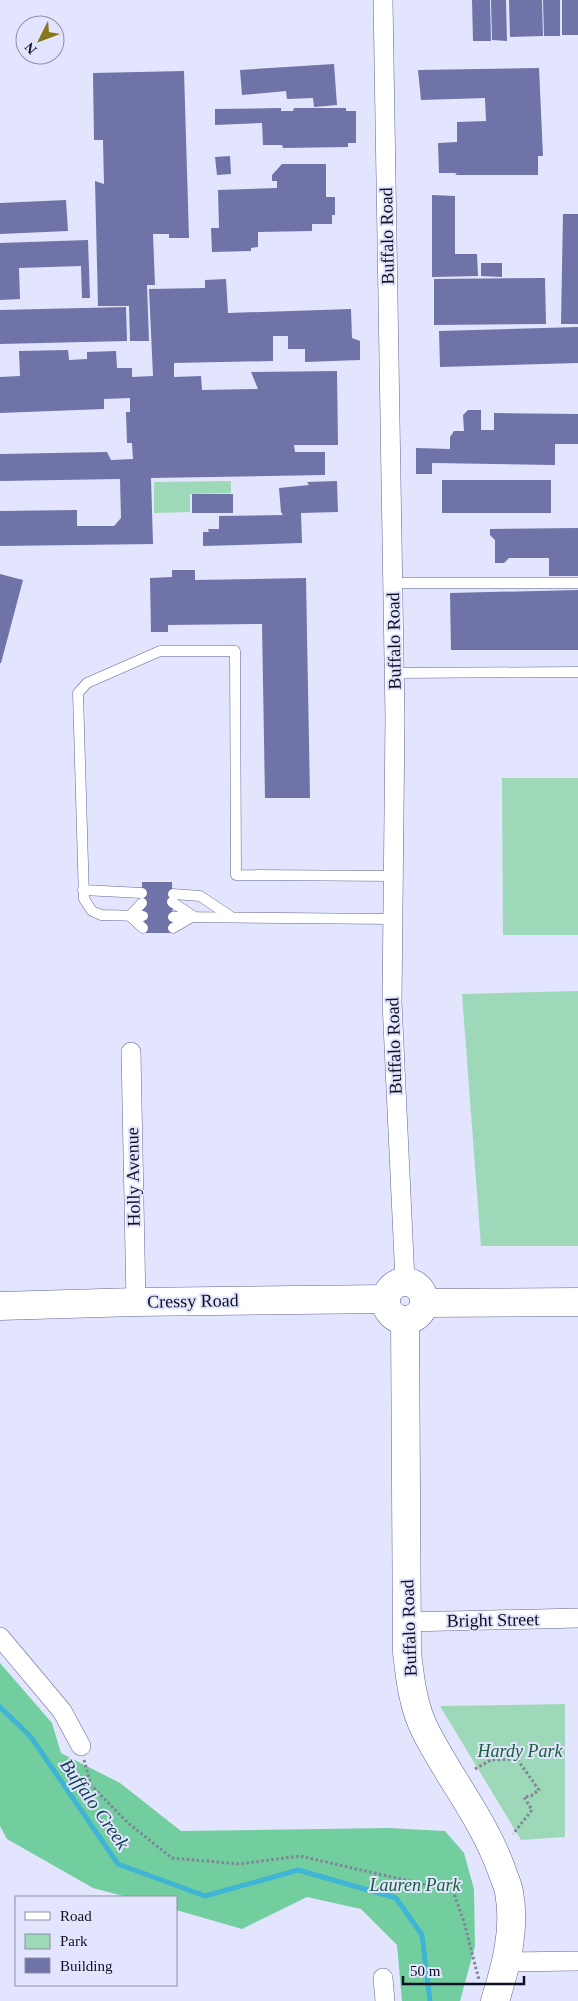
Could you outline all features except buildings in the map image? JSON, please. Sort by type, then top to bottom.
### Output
[{"type":"street","name":"Buffalo Road","points":[[383,0],[395,673],[392,1002],[395,1290]]},
{"type":"street","name":"Holly Avenue","points":[[130,1052],[136,1302]]},
{"type":"street","points":[[395,1290],[417,1286],[421,1290],[415,1311],[578,1302]]},
{"type":"street","name":"Cressy Road","points":[[0,1306],[136,1302],[395,1290]]},
{"type":"street","name":"Buffalo Road","points":[[415,1311],[407,1622],[407,1652],[411,1691],[425,1729],[481,1825],[498,1859],[509,1892],[511,1922],[507,1962],[487,1991]]},
{"type":"street","name":"Bright Street","points":[[407,1622],[578,1618]]},
{"type":"street","points":[[0,1637],[62,1711],[81,1746]]},
{"type":"street","points":[[507,1962],[578,1961]]},
{"type":"street","points":[[383,1978],[385,2001]]},
{"type":"lane","points":[[394,583],[578,583]]},
{"type":"lane","points":[[143,916],[101,915],[92,911],[84,899],[78,693],[87,683],[160,651],[235,651],[236,876],[393,876]]},
{"type":"lane","points":[[395,673],[578,672]]},
{"type":"lane","points":[[83,890],[142,898],[130,916]]},
{"type":"lane","points":[[193,916],[172,898],[200,896],[230,916]]},
{"type":"lane","points":[[130,916],[143,928]]},
{"type":"lane","points":[[173,922],[193,916],[393,919]]},
{"type":"path","points":[[81,1746],[91,1785],[128,1823],[172,1858],[239,1864],[300,1856],[452,1892],[487,1991]]},
{"type":"path","points":[[475,1769],[495,1759],[517,1759],[539,1790],[531,1796],[524,1797],[532,1810],[513,1834]]},
{"type":"green space","points":[[231,481],[231,493],[190,494],[190,512],[154,513],[154,482]]},
{"type":"green space","points":[[502,778],[578,778],[578,935],[503,935]]},
{"type":"green space","points":[[578,991],[578,1246],[481,1246],[462,994]]},
{"type":"green space","name":"Lauren Park","points":[[0,1663],[52,1723],[61,1753],[120,1783],[181,1831],[387,1828],[445,1831],[464,1853],[474,1889],[475,1946],[460,2001],[402,2001],[397,1945],[361,1909],[307,1897],[242,1929],[178,1911],[178,1896],[123,1896],[93,1888],[7,1839],[0,1826]]},
{"type":"green space","name":"Hardy Park","points":[[565,1704],[565,1837],[521,1840],[440,1706]]},
{"type":"waterway","name":"Buffalo Creek","points":[[0,1707],[31,1737],[118,1864],[205,1896],[298,1870],[396,1898],[422,1935],[430,2001]]}]
